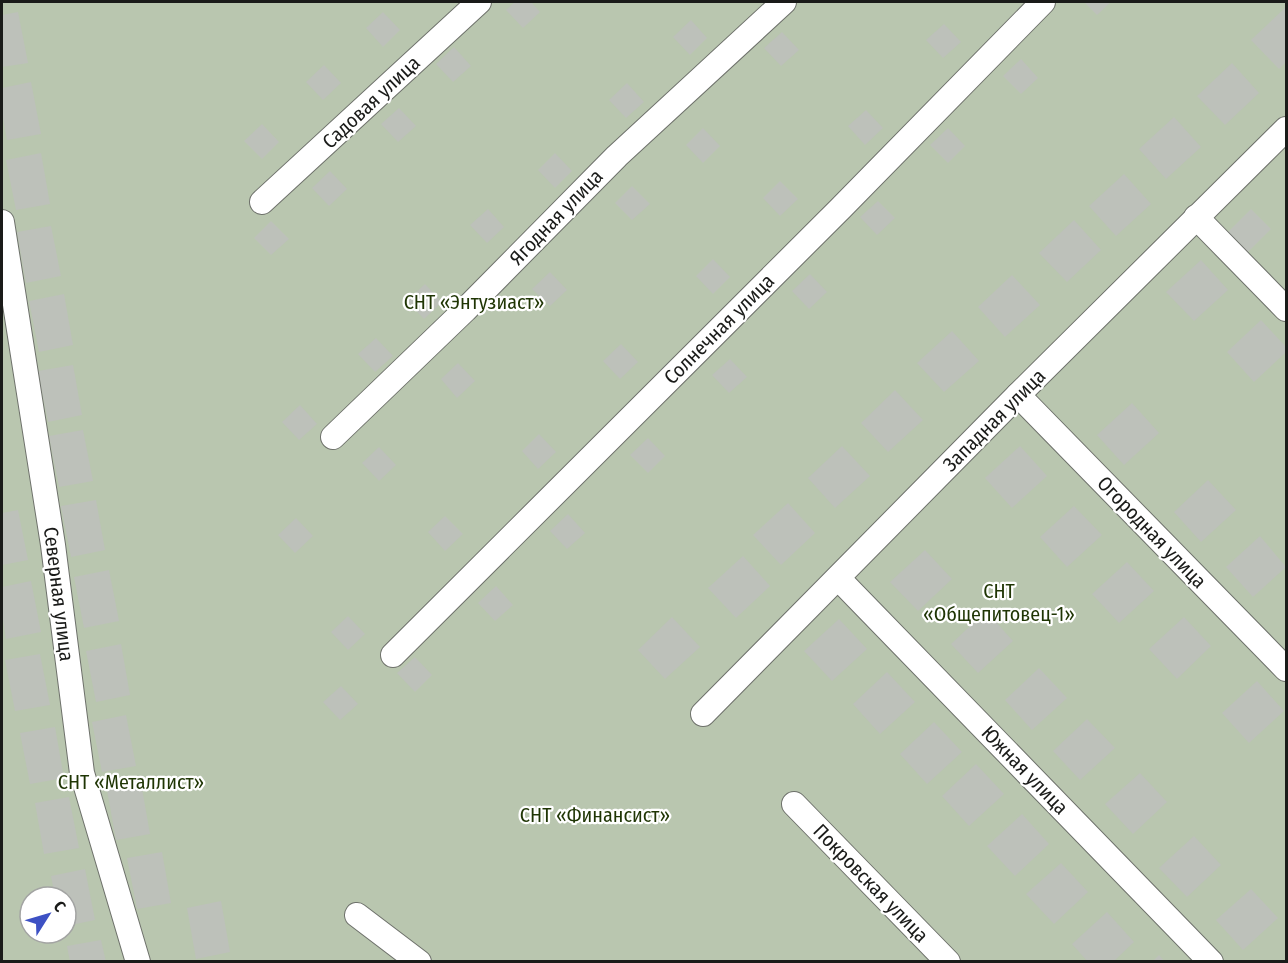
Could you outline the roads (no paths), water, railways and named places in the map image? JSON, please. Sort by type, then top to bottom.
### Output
[{"type":"street","name":"Садовая улица","points":[[262,202],[479,2]]},
{"type":"street","name":"Ягодная улица","points":[[333,437],[465,310],[617,156],[784,2]]},
{"type":"street","name":"Солнечная улица","points":[[393,655],[841,208],[1043,2]]},
{"type":"street","name":"Западная улица","points":[[703,714],[1018,395],[1287,129]]},
{"type":"street","points":[[1196,217],[1287,309]]},
{"type":"street","name":"Северная улица","points":[[2,222],[53,545],[82,773],[138,962]]},
{"type":"street","name":"Огородная улица","points":[[1018,395],[1287,669]]},
{"type":"street","name":"Южная улица","points":[[838,578],[1211,962]]},
{"type":"street","name":"Покровская улица","points":[[794,804],[948,962]]},
{"type":"street","points":[[357,915],[419,962]]},
{"type":"park label","name":"СНТ «Энтузиаст»","points":[[474,302]]},
{"type":"park label","name":"СНТ «Общепитовец-1»","points":[[999,602]]},
{"type":"park label","name":"СНТ «Металлист»","points":[[131,782]]},
{"type":"park label","name":"СНТ «Финансист»","points":[[595,815]]}]
